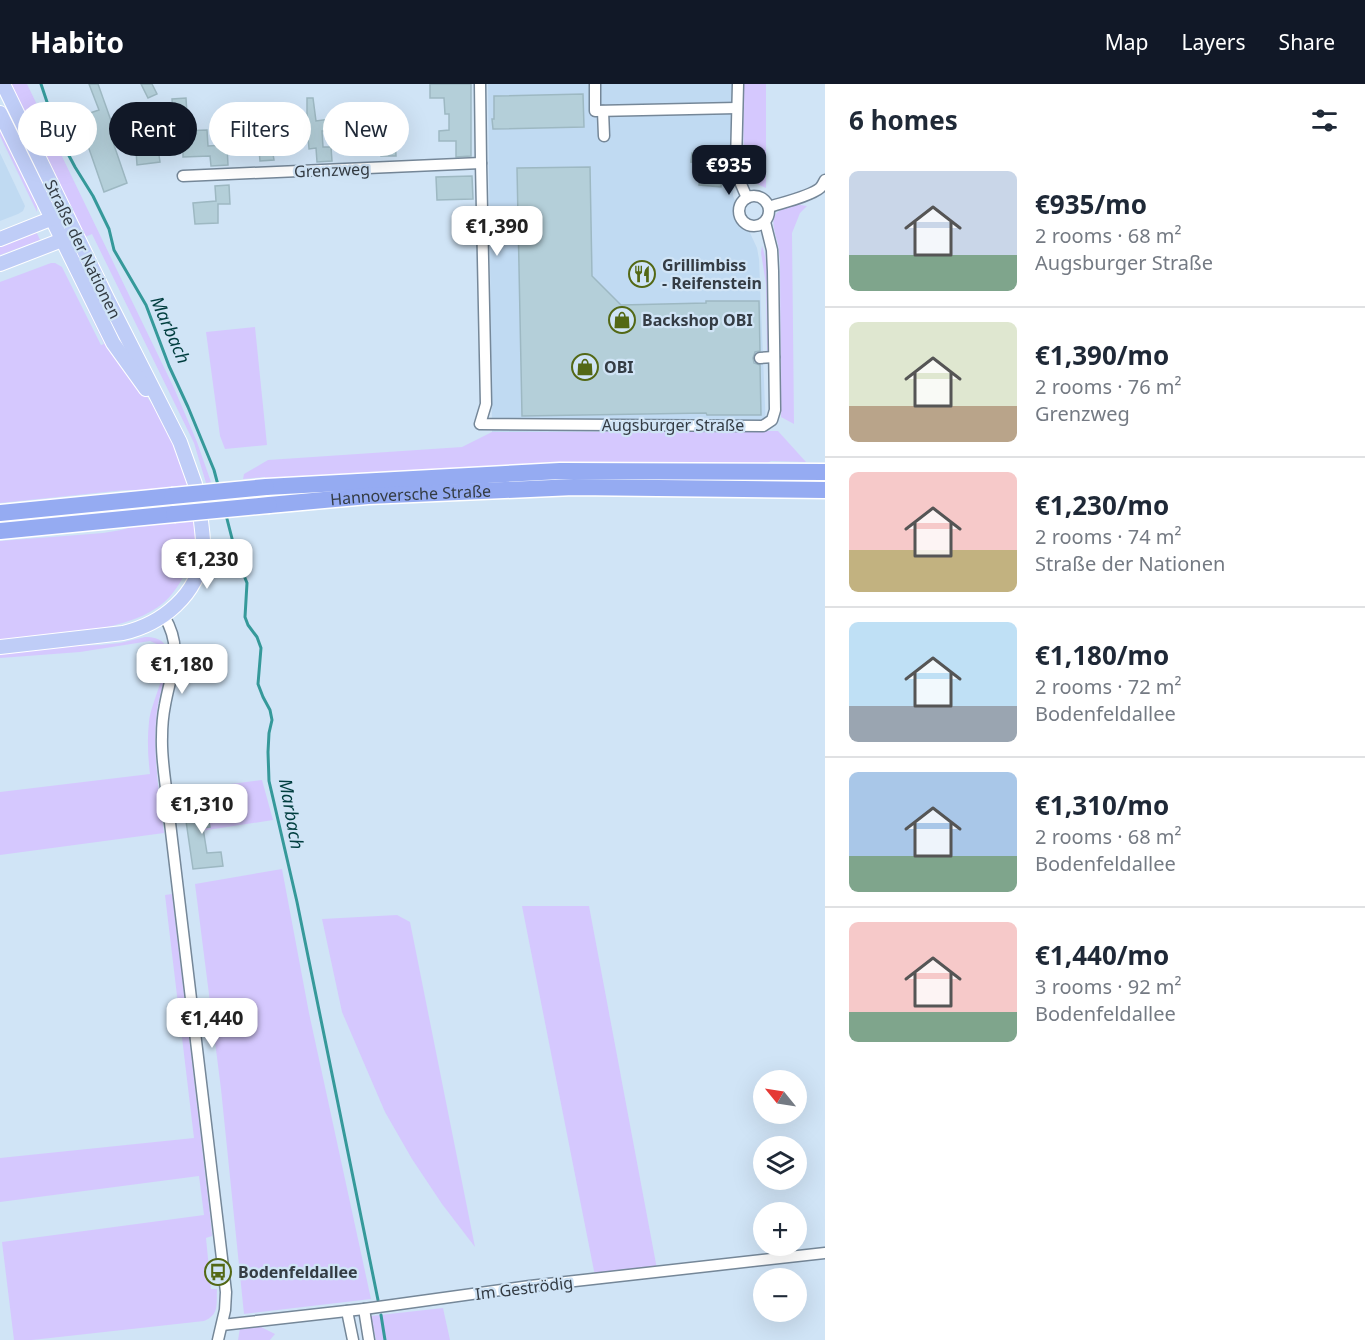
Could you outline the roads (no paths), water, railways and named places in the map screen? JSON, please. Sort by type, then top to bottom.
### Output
[{"type":"highway","name":"Hannoversche Straße","points":[[0,513],[266,487],[561,471],[825,472]]},
{"type":"highway","name":"Hannoversche Straße","points":[[0,531],[368,496],[574,487],[825,490]]},
{"type":"main road","name":"Straße der Nationen","points":[[3,84],[180,442],[195,484]]},
{"type":"main road","name":"Straße der Nationen","points":[[0,113],[113,343],[164,412]]},
{"type":"main road","points":[[0,239],[58,216],[70,223],[71,232],[62,240],[0,264]]},
{"type":"main road","points":[[0,647],[123,633],[135,630],[164,616],[186,594],[200,566],[203,553],[201,520]]},
{"type":"street","points":[[480,84],[481,163]]},
{"type":"street","points":[[595,84],[595,111],[736,108]]},
{"type":"street","points":[[738,84],[736,163],[747,198]]},
{"type":"street","points":[[603,111],[604,136]]},
{"type":"street","name":"Grenzweg","points":[[183,176],[481,163]]},
{"type":"street","name":"Augsburger Straße","points":[[481,163],[486,404],[480,424],[763,426],[772,420],[775,410],[773,271],[772,250],[765,222],[769,215],[769,207]]},
{"type":"street","points":[[765,222],[756,226],[747,224],[739,213],[741,204],[747,198],[756,196],[764,199],[769,207],[818,190],[825,180]]},
{"type":"street","points":[[760,358],[774,357]]},
{"type":"street","points":[[164,616],[174,640],[175,659],[164,706],[162,739],[168,806],[226,1292],[218,1340]]},
{"type":"street","name":"Im Geströdig","points":[[222,1325],[364,1309],[530,1286],[825,1253]]},
{"type":"street","points":[[364,1309],[369,1340]]},
{"type":"street","points":[[346,1311],[353,1340]]},
{"type":"waterway","name":"Marbach","points":[[41,84],[58,135],[93,196],[109,229],[114,250],[146,305],[169,366],[214,470],[218,485]]},
{"type":"waterway","name":"Marbach","points":[[226,515],[237,558],[247,583],[245,617],[261,648],[258,684],[272,720],[268,752],[269,781],[297,902],[378,1300]]},
{"type":"waterway","name":"Marbach","points":[[381,1315],[385,1340]]},
{"type":"place","name":"Grillimbiss - Reifenstein","points":[[642,274]]},
{"type":"place","name":"Backshop OBI","points":[[622,320]]},
{"type":"place","name":"OBI","points":[[585,367]]},
{"type":"place","name":"Bodenfeldallee","points":[[218,1272]]}]
